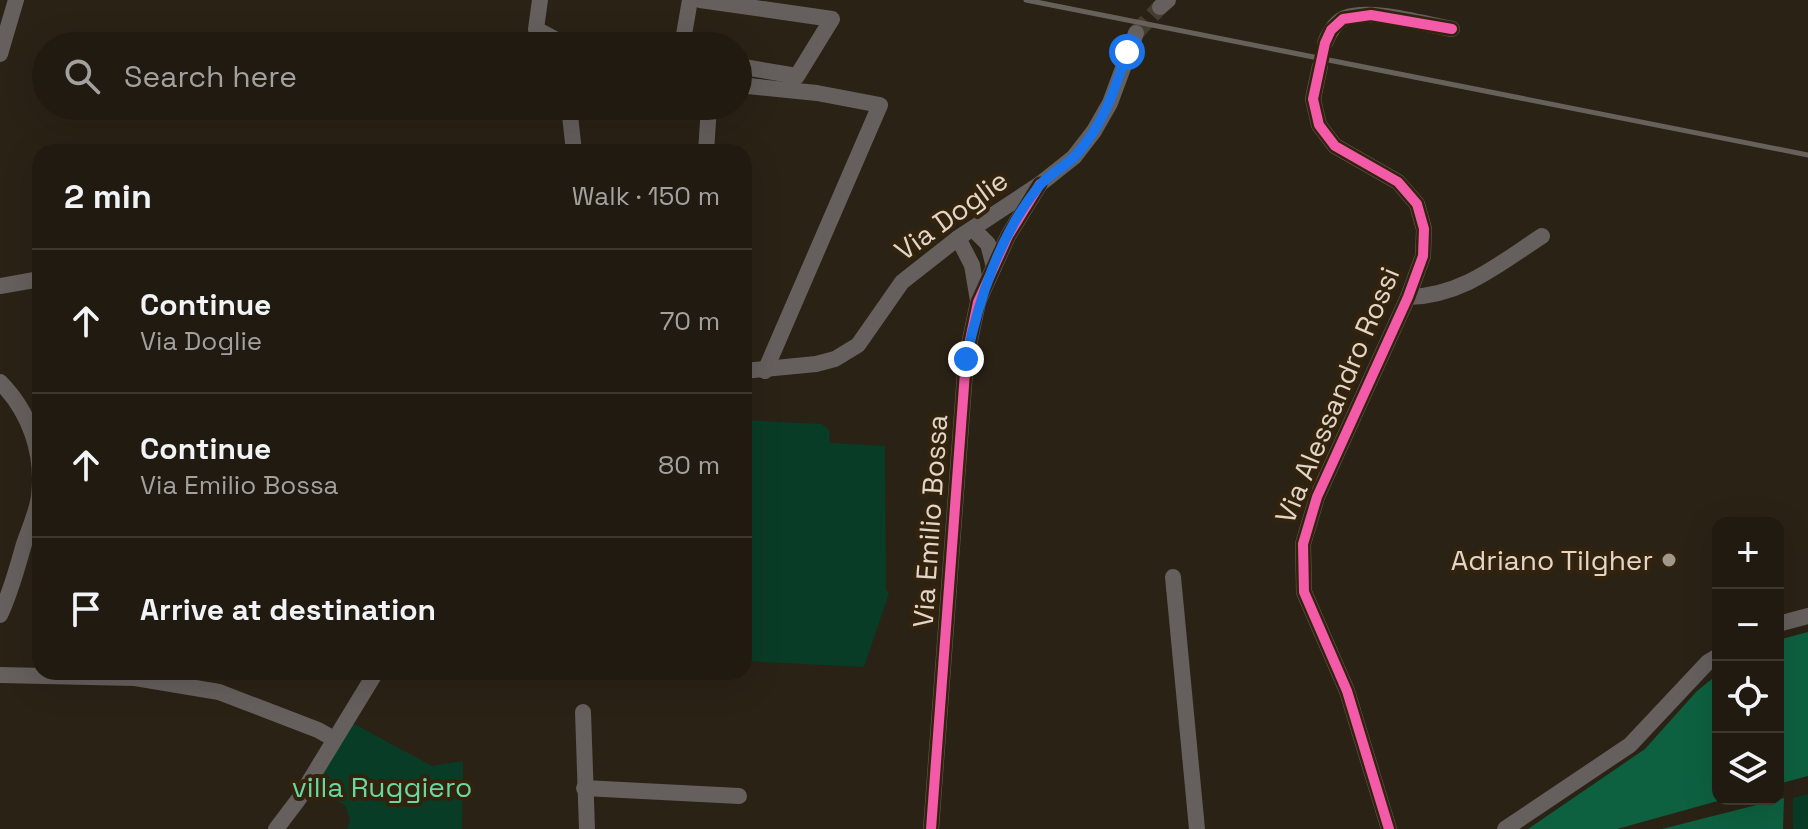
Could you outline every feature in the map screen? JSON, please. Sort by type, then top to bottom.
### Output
[{"type":"street","points":[[0,54],[16,0]]},
{"type":"street","points":[[540,0],[536,29],[542,32]]},
{"type":"street","points":[[684,32],[690,0]]},
{"type":"street","points":[[700,0],[832,19],[797,76],[752,68]]},
{"type":"street","points":[[1325,43],[1331,30],[1343,19],[1371,15],[1452,29]]},
{"type":"street","name":"Via Doglie","points":[[752,371],[796,368],[835,359],[858,345],[902,282],[965,233],[1040,184],[1074,157],[1110,103],[1136,33]]},
{"type":"street","name":"Via Alessandro Rossi","points":[[1320,66],[1313,99],[1319,125],[1335,146],[1398,182],[1417,204],[1424,229],[1423,256],[1408,297],[1317,497],[1303,544],[1304,592],[1347,691],[1389,829]]},
{"type":"street","points":[[752,86],[817,93],[880,105],[765,371]]},
{"type":"street","points":[[571,120],[573,144]]},
{"type":"street","points":[[707,144],[708,120]]},
{"type":"street","name":"Via Emilio Bossa","points":[[931,829],[966,359],[978,302],[1008,236],[1040,184]]},
{"type":"street","points":[[965,233],[988,244],[994,267]]},
{"type":"street","name":"Via Emilio Bossa","points":[[965,233],[978,302]]},
{"type":"street","points":[[1408,297],[1425,297],[1468,285],[1542,236]]},
{"type":"street","points":[[0,286],[32,280]]},
{"type":"street","points":[[0,382],[18,402],[32,431]]},
{"type":"street","points":[[0,615],[32,519]]},
{"type":"street","points":[[1173,577],[1197,829]]},
{"type":"street","points":[[1784,622],[1808,616]]},
{"type":"street","points":[[1505,829],[1630,745],[1712,660]]},
{"type":"street","points":[[0,675],[32,676]]},
{"type":"street","points":[[147,680],[219,692],[334,739]]},
{"type":"street","points":[[276,829],[298,800],[371,680]]},
{"type":"street","points":[[583,712],[587,829]]},
{"type":"street","points":[[584,788],[739,796]]},
{"type":"green space","points":[[752,420],[822,424],[829,430],[830,443],[885,446],[886,590],[889,593],[864,667],[752,661]]},
{"type":"green space","points":[[1808,632],[1808,776],[1784,782],[1784,661],[1784,638]]},
{"type":"green space","points":[[1712,679],[1712,803],[1617,829],[1528,829],[1645,749],[1697,691]]},
{"type":"green space","name":"villa Ruggiero","points":[[347,720],[432,766],[463,761],[462,829],[347,829],[350,819],[345,805],[306,786]]},
{"type":"green space","points":[[1808,794],[1808,829],[1793,829],[1793,798]]},
{"type":"green space","points":[[1756,805],[1784,805],[1783,829],[1662,829]]},
{"type":"tunnel","points":[[1136,33],[1160,7]]},
{"type":"railway","points":[[1026,0],[1808,155]]},
{"type":"cycle path","points":[[1389,829],[1347,691],[1304,592],[1303,544],[1317,497],[1408,297],[1423,256],[1424,229],[1417,204],[1398,182],[1335,146],[1319,125],[1313,99],[1325,43],[1331,30],[1343,19],[1371,15],[1452,29]]},
{"type":"cycle path","points":[[931,829],[966,359],[978,302],[1008,236],[1040,184]]},
{"type":"place","name":"Adriano Tilgher","points":[[1669,560]]},
{"type":"route","points":[[966,359],[978,302],[1008,236],[1040,184],[1074,157],[1094,131],[1110,103],[1127,52]]}]
